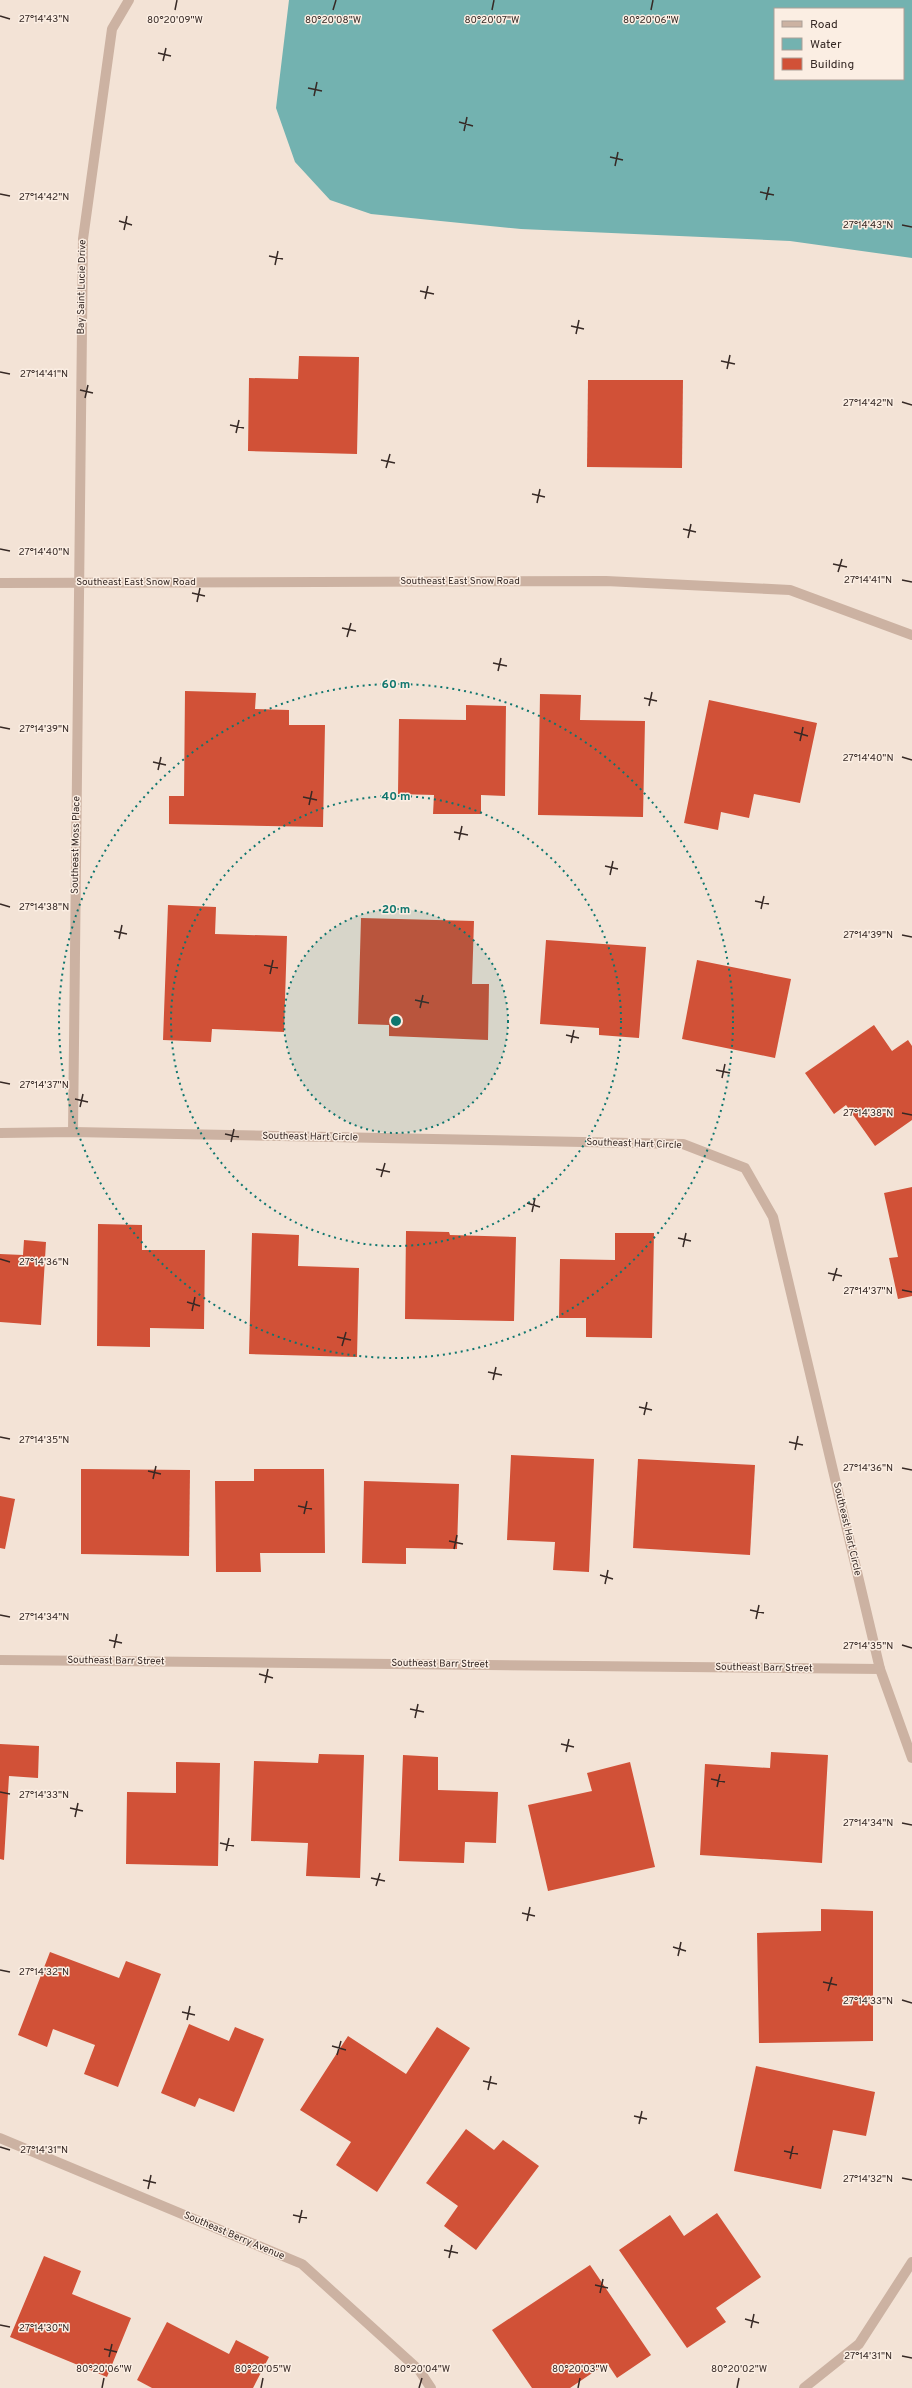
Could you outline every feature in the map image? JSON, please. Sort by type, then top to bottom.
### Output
[{"type":"street","name":"Bay Saint Lucie Drive","points":[[78,582],[83,239],[112,29],[129,0]]},
{"type":"street","name":"Southeast East Snow Road","points":[[0,583],[606,581],[790,590],[912,635]]},
{"type":"street","name":"Southeast Moss Place","points":[[73,1132],[78,582]]},
{"type":"street","name":"Southeast Hart Circle","points":[[0,1133],[73,1132],[683,1144],[745,1168],[773,1217],[880,1669],[912,1758]]},
{"type":"street","name":"Southeast Barr Street","points":[[0,1660],[880,1669]]},
{"type":"street","name":"Southeast Berry Avenue","points":[[0,2138],[302,2264],[418,2370],[431,2388]]},
{"type":"street","points":[[804,2388],[859,2344],[912,2262]]},
{"type":"water","points":[[289,0],[912,0],[912,258],[790,241],[521,229],[371,214],[330,200],[295,162],[276,108]]},
{"type":"building","points":[[299,356],[359,357],[357,454],[248,451],[249,378],[298,379]]},
{"type":"building","points":[[588,380],[683,380],[682,468],[587,467]]},
{"type":"building","points":[[185,691],[256,693],[255,709],[289,710],[289,725],[325,725],[323,827],[169,824],[169,796],[184,796]]},
{"type":"building","points":[[540,694],[581,695],[580,720],[645,721],[643,817],[538,815]]},
{"type":"building","points":[[709,700],[817,723],[800,803],[754,794],[749,818],[721,812],[718,830],[684,823]]},
{"type":"building","points":[[466,705],[506,706],[505,796],[481,795],[481,814],[433,814],[434,795],[398,794],[399,719],[466,720]]},
{"type":"building","points":[[168,905],[216,907],[215,934],[287,936],[284,1032],[212,1029],[211,1042],[163,1040]]},
{"type":"building","points":[[361,918],[474,921],[472,984],[489,984],[488,1040],[389,1036],[389,1025],[358,1024]]},
{"type":"building","points":[[546,940],[646,947],[639,1038],[599,1035],[599,1028],[540,1024]]},
{"type":"building","points":[[697,960],[791,979],[775,1058],[682,1039]]},
{"type":"building","points":[[874,1025],[892,1051],[908,1040],[912,1046],[912,1120],[875,1146],[846,1105],[834,1114],[805,1073]]},
{"type":"building","points":[[912,1187],[912,1296],[898,1299],[889,1258],[898,1257],[884,1193]]},
{"type":"building","points":[[98,1224],[142,1225],[142,1250],[205,1250],[204,1329],[150,1328],[150,1347],[97,1346]]},
{"type":"building","points":[[406,1231],[449,1232],[450,1235],[516,1237],[514,1321],[405,1319]]},
{"type":"building","points":[[252,1233],[299,1235],[298,1266],[359,1268],[357,1357],[249,1354]]},
{"type":"building","points":[[615,1233],[654,1233],[652,1338],[586,1337],[586,1318],[559,1318],[560,1259],[615,1260]]},
{"type":"building","points":[[24,1240],[46,1242],[41,1325],[0,1322],[0,1254],[23,1255]]},
{"type":"building","points":[[511,1455],[594,1459],[589,1572],[553,1570],[555,1542],[507,1540]]},
{"type":"building","points":[[638,1459],[755,1465],[750,1555],[633,1548]]},
{"type":"building","points":[[81,1469],[190,1470],[189,1556],[81,1554]]},
{"type":"building","points":[[254,1469],[324,1469],[325,1553],[260,1553],[261,1572],[216,1572],[215,1481],[254,1481]]},
{"type":"building","points":[[364,1481],[459,1484],[457,1549],[406,1548],[406,1564],[362,1563]]},
{"type":"building","points":[[0,1496],[15,1499],[5,1549],[0,1548]]},
{"type":"building","points":[[0,1744],[39,1746],[38,1778],[9,1776],[4,1860],[0,1859]]},
{"type":"building","points":[[771,1752],[828,1755],[822,1863],[700,1855],[705,1764],[770,1768]]},
{"type":"building","points":[[319,1754],[364,1755],[360,1878],[306,1876],[308,1843],[251,1841],[254,1761],[318,1763]]},
{"type":"building","points":[[403,1755],[438,1757],[438,1790],[498,1792],[496,1843],[465,1842],[464,1863],[399,1861]]},
{"type":"building","points":[[176,1762],[220,1763],[218,1866],[126,1864],[127,1792],[176,1793]]},
{"type":"building","points":[[630,1762],[655,1867],[548,1891],[528,1805],[592,1791],[587,1773]]},
{"type":"building","points":[[821,1909],[873,1911],[873,2041],[759,2043],[757,1933],[821,1931]]},
{"type":"building","points":[[50,1952],[119,1978],[126,1961],[161,1974],[118,2087],[84,2074],[95,2045],[53,2029],[47,2047],[18,2035]]},
{"type":"building","points":[[189,2024],[229,2041],[235,2027],[264,2039],[234,2112],[199,2098],[195,2107],[161,2093]]},
{"type":"building","points":[[437,2027],[470,2048],[377,2192],[336,2165],[351,2142],[300,2110],[348,2036],[406,2074]]},
{"type":"building","points":[[756,2066],[875,2092],[866,2136],[833,2130],[821,2189],[734,2171]]},
{"type":"building","points":[[466,2129],[494,2150],[503,2140],[539,2166],[476,2250],[444,2226],[458,2206],[426,2183]]},
{"type":"building","points":[[717,2213],[761,2277],[716,2308],[726,2322],[687,2348],[619,2250],[670,2215],[684,2236]]},
{"type":"building","points":[[44,2256],[81,2271],[72,2294],[131,2318],[107,2377],[10,2337]]},
{"type":"building","points":[[590,2265],[651,2355],[617,2378],[607,2363],[570,2388],[532,2388],[492,2330]]},
{"type":"building","points":[[167,2322],[229,2354],[236,2340],[269,2357],[253,2388],[152,2388],[137,2380]]}]
